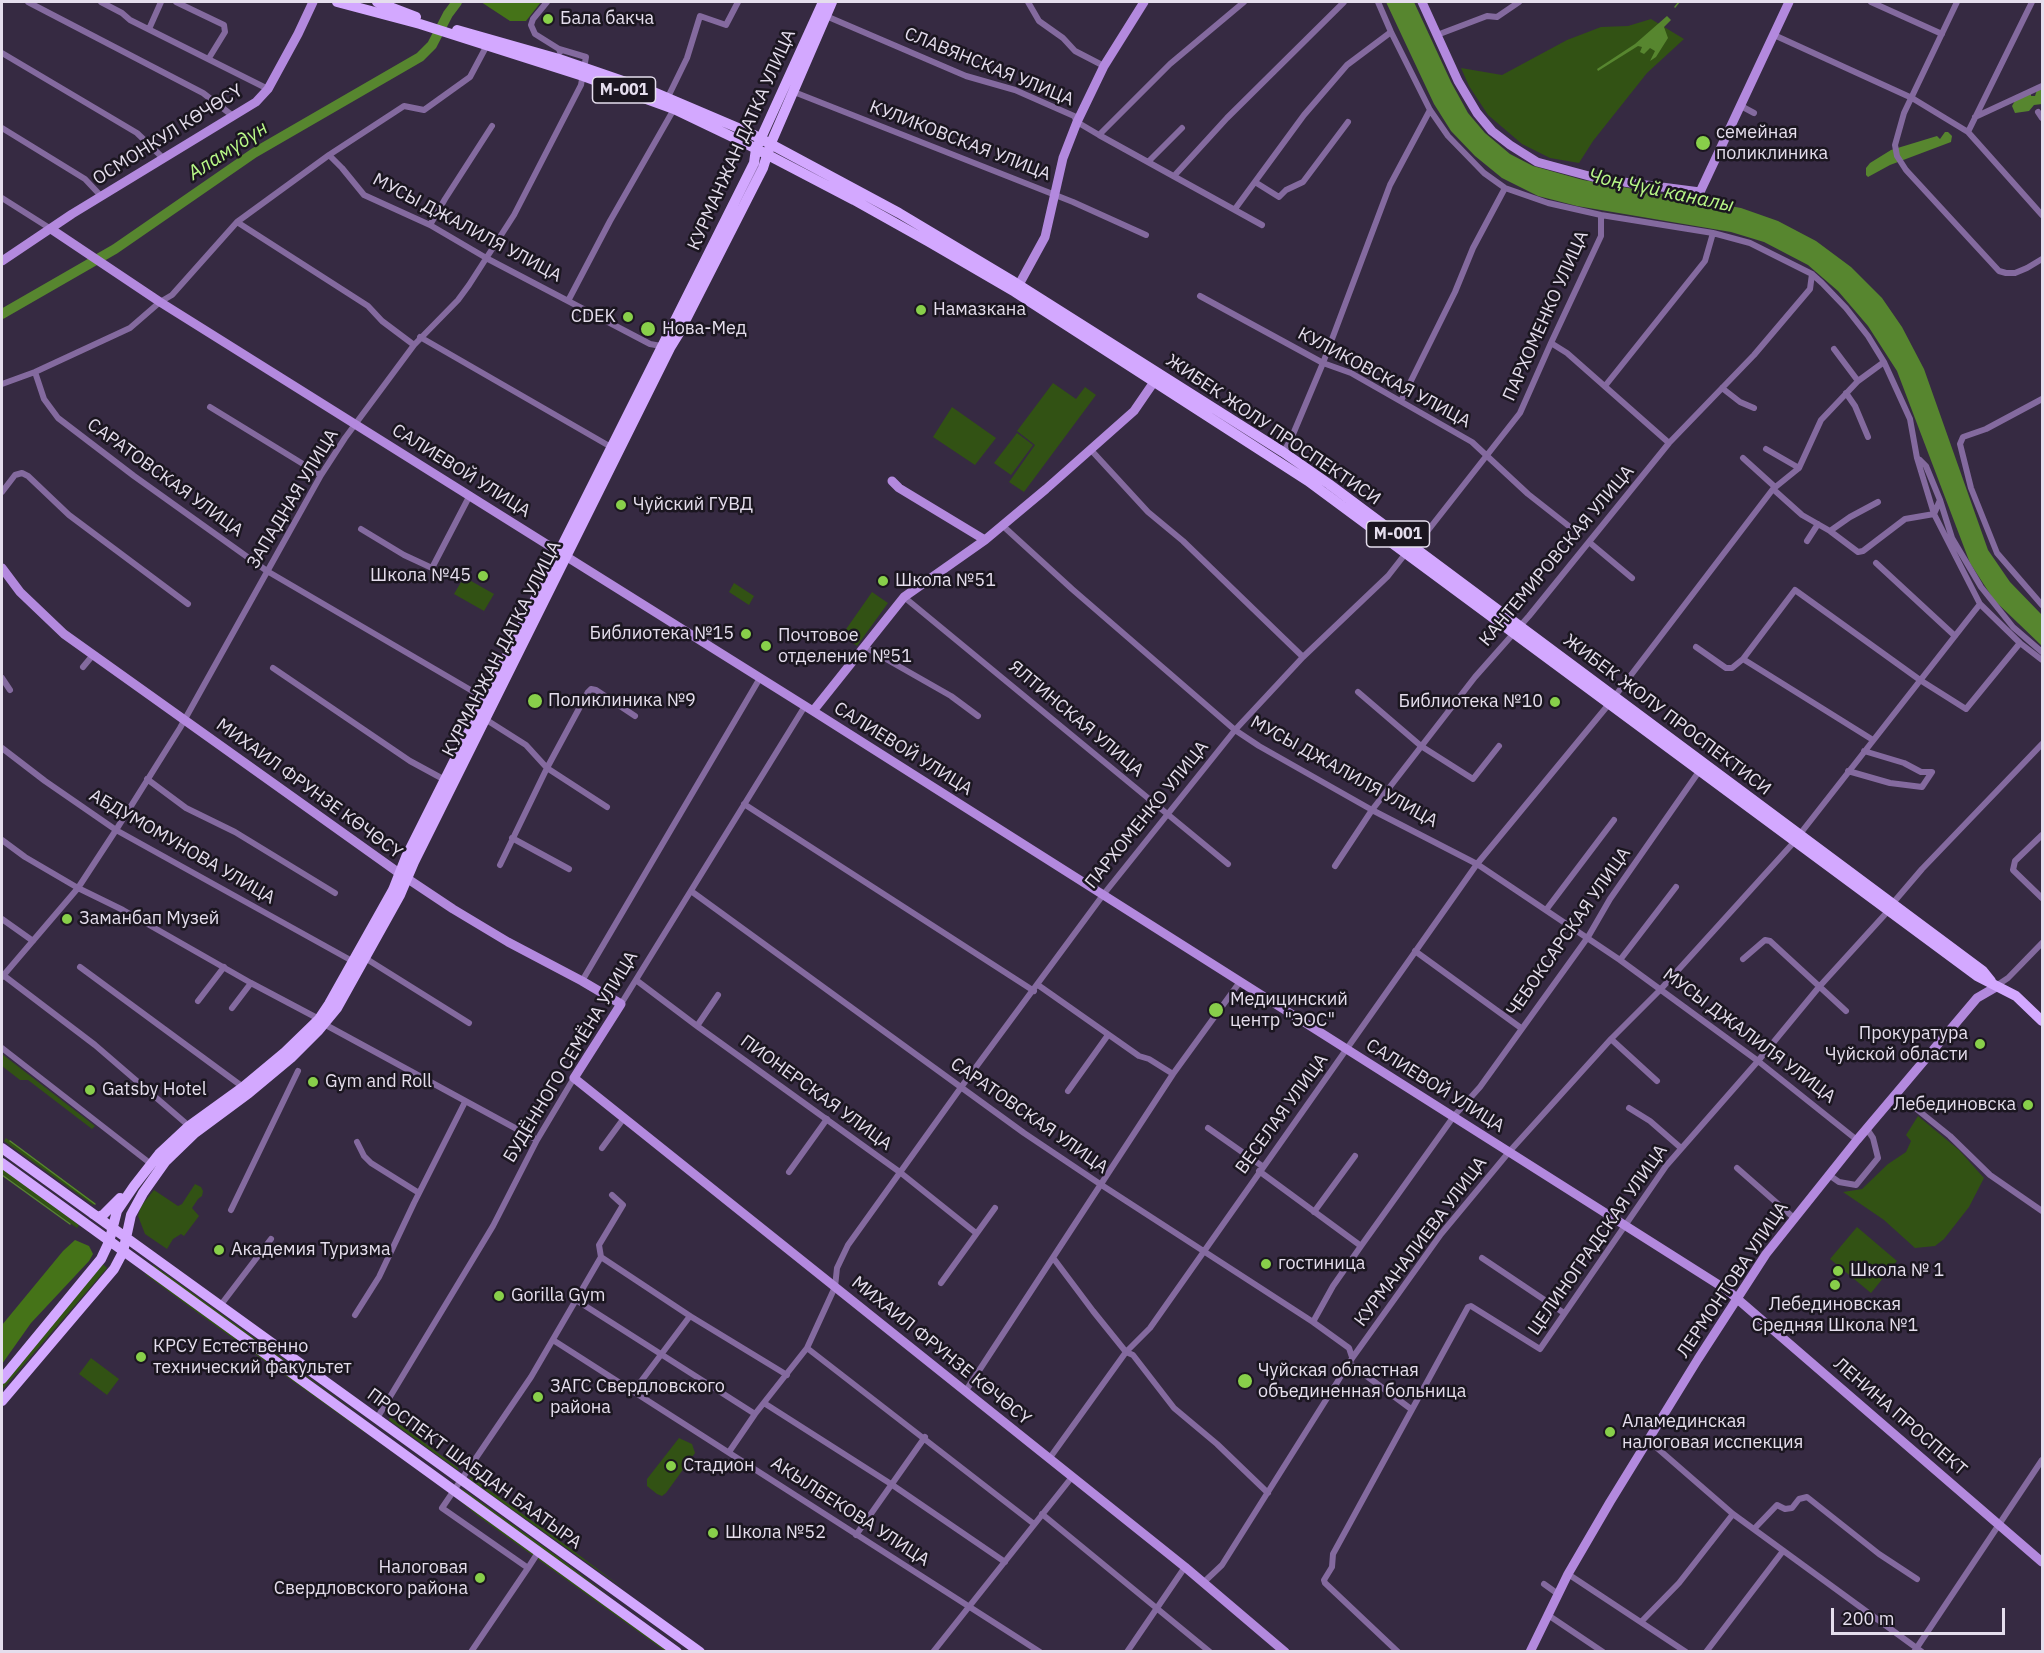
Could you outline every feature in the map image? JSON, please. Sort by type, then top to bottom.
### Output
[{"type":"main road","name":"ОСМОНКУЛ КӨЧӨСҮ","points":[[2,261],[101,196],[256,102],[268,88],[314,2]]},
{"type":"main road","name":"М-001","points":[[337,2],[420,22],[486,46],[584,71],[668,97],[764,146]]},
{"type":"main road","name":"М-001","points":[[378,2],[420,22]]},
{"type":"main road","name":"КУРМАНЖАН ДАТКА УЛИЦА","points":[[2,1379],[101,1259],[109,1242],[117,1211],[151,1164],[189,1126],[243,1087],[337,1008],[400,895],[406,857],[486,699],[678,335],[763,168],[764,146],[823,2]]},
{"type":"main road","name":"КУРМАНЖАН ДАТКА УЛИЦА","points":[[2,1401],[114,1269],[123,1252],[131,1215],[143,1192],[165,1162],[195,1133],[270,1076],[321,1021],[393,890],[403,876],[485,719],[611,447],[754,163],[794,92],[832,2]]},
{"type":"main road","points":[[1017,289],[1045,237],[1063,159],[1077,122],[1104,66],[1144,2]]},
{"type":"main road","points":[[1422,2],[1458,81],[1477,112],[1492,130],[1537,162],[1600,179],[1700,192],[1789,2]]},
{"type":"main road","name":"М-001","points":[[458,34],[559,54],[584,71],[764,146]]},
{"type":"main road","name":"ЖИБЕК ЖОЛУ ПРОСПЕКТИСИ","points":[[764,146],[929,242],[1017,289],[1281,457],[1891,907],[1977,976],[2016,996],[2043,1021]]},
{"type":"main road","name":"САЛИЕВОЙ УЛИЦА","points":[[51,229],[160,302],[470,495],[1737,1297]]},
{"type":"main road","name":"БУДЁННОГО СЕМЁНА УЛИЦА","points":[[809,709],[865,647],[904,597],[1003,526],[1091,450],[1134,411],[1157,378]]},
{"type":"main road","points":[[891,481],[898,488],[985,540]]},
{"type":"main road","name":"МИХАИЛ ФРУНЗЕ КӨЧӨСҮ","points":[[2,568],[40,613],[93,655],[403,876],[508,942],[621,1004]]},
{"type":"main road","name":"ЛЕРМОНТОВА УЛИЦА","points":[[1530,1652],[1568,1574],[1737,1297],[1794,1218],[1857,1140],[1977,998],[1996,987]]},
{"type":"main road","name":"БУДЁННОГО СЕМЁНА УЛИЦА","points":[[574,1078],[621,1004]]},
{"type":"main road","name":"МИХАИЛ ФРУНЗЕ КӨЧӨСҮ","points":[[574,1078],[1185,1567],[1285,1652]]},
{"type":"main road","name":"ПРОСПЕКТ ШАБДАН БААТЫРА","points":[[2,1148],[700,1652]]},
{"type":"main road","name":"ПРОСПЕКТ ШАБДАН БААТЫРА","points":[[2,1163],[455,1489],[676,1652]]},
{"type":"main road","points":[[93,1214],[98,1217],[104,1215],[134,1186]]},
{"type":"main road","name":"ЛЕНИНА ПРОСПЕКТ","points":[[1737,1297],[2043,1562]]},
{"type":"street","points":[[28,2],[203,93],[233,116]]},
{"type":"street","points":[[101,2],[130,20],[268,88]]},
{"type":"street","points":[[149,29],[161,2]]},
{"type":"street","points":[[176,2],[224,25],[225,32],[208,58]]},
{"type":"street","points":[[547,2],[531,25],[535,34],[559,54]]},
{"type":"street","points":[[668,97],[687,58],[700,16],[726,25],[738,2]]},
{"type":"street","points":[[1028,2],[1039,21],[1063,38],[1075,51],[1104,66]]},
{"type":"street","points":[[1099,135],[1170,64],[1244,2]]},
{"type":"street","points":[[1174,176],[1227,118],[1344,2]]},
{"type":"street","points":[[1378,2],[1430,110],[1448,136],[1484,173],[1505,188],[1548,203],[1601,215],[1713,233],[1750,243],[1812,274],[1846,308],[1868,336],[1884,362],[1910,419],[1917,458],[1934,514],[1980,604],[2020,643],[2043,660]]},
{"type":"street","points":[[1437,35],[1487,16],[1497,17],[1519,2]]},
{"type":"street","points":[[1871,2],[1942,34]]},
{"type":"street","points":[[1957,2],[1904,113],[1895,146],[1897,156],[1999,271],[2015,273],[2043,259]]},
{"type":"street","points":[[1968,132],[2032,2]]},
{"type":"street","name":"СЛАВЯНСКАЯ УЛИЦА","points":[[826,15],[966,76],[1015,90],[1074,116],[1077,122],[1099,135],[1262,225]]},
{"type":"street","points":[[1236,209],[1304,115],[1347,65],[1391,32]]},
{"type":"street","points":[[1774,35],[1912,98],[1968,132],[2043,214]]},
{"type":"street","points":[[2,384],[35,372],[130,328],[160,302],[172,295],[237,222],[329,155],[404,106],[424,110],[470,77],[486,46]]},
{"type":"street","points":[[2,53],[137,133],[163,158]]},
{"type":"street","name":"ЗАПАДНАЯ УЛИЦА","points":[[2,976],[78,888],[116,830],[184,720],[321,475],[420,337],[458,300],[488,259],[566,116],[581,85],[584,71]]},
{"type":"street","points":[[1975,117],[2043,86]]},
{"type":"street","name":"КУЛИКОВСКАЯ УЛИЦА","points":[[794,92],[1054,194],[1146,235]]},
{"type":"street","points":[[1741,106],[1754,113]]},
{"type":"street","name":"МУСЫ ДЖАЛИЛЯ УЛИЦА","points":[[568,301],[610,220],[674,109]]},
{"type":"street","points":[[1281,457],[1323,363],[1390,185],[1430,110]]},
{"type":"street","points":[[1256,182],[1279,197],[1286,190],[1303,182],[1348,122]]},
{"type":"street","points":[[430,225],[492,126]]},
{"type":"street","points":[[2,128],[85,179],[101,196]]},
{"type":"street","points":[[1148,162],[1182,128]]},
{"type":"street","name":"МУСЫ ДЖАЛИЛЯ УЛИЦА","points":[[329,155],[364,195],[430,225],[488,259],[650,345],[661,346]]},
{"type":"street","points":[[1401,401],[1455,292],[1473,248],[1505,188]]},
{"type":"street","points":[[2,198],[51,229]]},
{"type":"street","name":"ПАРХОМЕНКО УЛИЦА","points":[[729,1452],[755,1414],[807,1348],[835,1287],[837,1268],[842,1257],[962,1086],[1103,895],[1235,730],[1302,657],[1388,576],[1520,413],[1601,236],[1601,215]]},
{"type":"street","points":[[237,222],[368,306],[382,321],[414,345]]},
{"type":"street","points":[[1605,386],[1705,261],[1713,233]]},
{"type":"street","name":"КАНТЕМИРОВСКАЯ УЛИЦА","points":[[1335,866],[1372,810],[1475,677],[1517,630],[1670,443],[1754,355],[1810,289],[1812,274]]},
{"type":"street","name":"КУЛИКОВСКАЯ УЛИЦА","points":[[1200,296],[1323,363],[1351,373],[1472,442],[1528,494],[1570,527]]},
{"type":"street","points":[[420,337],[611,447]]},
{"type":"street","points":[[1551,343],[1567,353],[1670,443]]},
{"type":"street","points":[[1834,349],[1858,381]]},
{"type":"street","name":"ВЕСЕЛАЯ УЛИЦА","points":[[1049,1459],[1126,1352],[1150,1328],[1477,864],[1612,700],[1774,488],[1799,468],[1821,420],[1858,381],[1884,362]]},
{"type":"street","name":"САРАТОВСКАЯ УЛИЦА","points":[[35,372],[44,399],[58,418],[267,571],[486,699]]},
{"type":"street","points":[[1722,388],[1740,402],[1754,408]]},
{"type":"street","points":[[1846,393],[1855,406],[1868,437]]},
{"type":"street","points":[[2043,399],[1986,429],[1963,437],[1960,444],[1971,488],[1996,553],[2043,605]]},
{"type":"street","points":[[210,407],[321,475]]},
{"type":"street","points":[[1766,448],[1799,468]]},
{"type":"street","points":[[1091,450],[1148,512],[1183,542],[1302,657]]},
{"type":"street","points":[[1743,458],[1802,515],[1830,531],[1858,552],[1863,551],[1905,519],[1934,514]]},
{"type":"street","points":[[1917,458],[1926,466],[1952,538],[1981,587],[2013,627],[2043,652]]},
{"type":"street","points":[[2,492],[15,475],[22,473],[69,515],[188,604]]},
{"type":"street","points":[[361,529],[404,555],[432,568],[470,495]]},
{"type":"street","points":[[1934,514],[1940,501]]},
{"type":"street","points":[[1830,531],[1878,502]]},
{"type":"street","points":[[1807,541],[1818,524]]},
{"type":"street","name":"МУСЫ ДЖАЛИЛЯ УЛИЦА","points":[[1003,526],[1081,597],[1235,730],[1372,810],[1477,864],[1588,937],[1758,1061],[1857,1140]]},
{"type":"street","points":[[1588,542],[1632,578]]},
{"type":"street","points":[[1876,563],[1955,636]]},
{"type":"street","points":[[1980,604],[1981,587]]},
{"type":"street","points":[[1696,647],[1726,668],[1732,668],[1743,658],[1795,590],[1920,680],[1966,709],[2020,643]]},
{"type":"street","name":"ЯЛТИНСКАЯ УЛИЦА","points":[[904,597],[1228,864]]},
{"type":"street","name":"КУРМАНАЛИЕВА УЛИЦА","points":[[1203,1582],[1222,1565],[1351,1360],[1441,1234],[1509,1152],[1611,1039],[1660,990],[1797,837],[1980,604]]},
{"type":"street","points":[[865,647],[951,696],[978,716]]},
{"type":"street","points":[[83,667],[93,655]]},
{"type":"street","points":[[1743,658],[1873,740]]},
{"type":"street","points":[[273,668],[410,761],[445,780]]},
{"type":"street","points":[[2,678],[10,690]]},
{"type":"street","name":"БУДЁННОГО СЕМЁНА УЛИЦА","points":[[582,981],[760,678]]},
{"type":"street","points":[[500,864],[547,768],[591,689],[635,716]]},
{"type":"street","points":[[1358,692],[1421,746],[1473,779],[1499,746]]},
{"type":"street","name":"БУДЁННОГО СЕМЁНА УЛИЦА","points":[[621,1004],[744,804],[809,709]]},
{"type":"street","points":[[485,719],[526,745],[547,768],[607,807]]},
{"type":"street","name":"ЦЕЛИНОГРАДСКАЯ УЛИЦА","points":[[1398,1652],[1324,1580],[1332,1567],[1333,1554],[1469,1306],[1540,1349],[1666,1166],[1922,869],[2043,744]]},
{"type":"street","name":"АБДУМОМУНОВА УЛИЦА","points":[[2,748],[116,830],[354,962]]},
{"type":"street","points":[[1848,771],[1890,783],[1922,788],[1932,772],[1921,771],[1904,763],[1864,751]]},
{"type":"street","name":"ЧЕБОКСАРСКАЯ УЛИЦА","points":[[1313,1322],[1333,1286],[1361,1246],[1454,1116],[1480,1087],[1588,937],[1610,900],[1702,767]]},
{"type":"street","points":[[147,779],[186,808],[235,832],[335,893]]},
{"type":"street","points":[[744,804],[1036,988],[1139,1056],[1149,1059],[1173,1074]]},
{"type":"street","points":[[1546,910],[1614,820]]},
{"type":"street","points":[[2043,835],[2015,861],[2013,870],[2043,898]]},
{"type":"street","points":[[512,838],[569,869]]},
{"type":"street","points":[[2,840],[25,857],[78,888],[123,909],[250,983],[537,1140]]},
{"type":"street","points":[[1620,960],[1676,887]]},
{"type":"street","name":"САРАТОВСКАЯ УЛИЦА","points":[[690,891],[1024,1133],[1313,1322],[1349,1348],[1351,1360],[1411,1409]]},
{"type":"street","points":[[2,919],[33,941]]},
{"type":"street","points":[[1743,959],[1767,940],[1846,1011]]},
{"type":"street","name":"ЛЕРМОНТОВА УЛИЦА","points":[[1996,987],[2043,943]]},
{"type":"street","points":[[1415,951],[1521,1028]]},
{"type":"street","points":[[365,958],[469,1023]]},
{"type":"street","points":[[80,967],[243,1087]]},
{"type":"street","points":[[198,1001],[224,967]]},
{"type":"street","points":[[2,976],[95,1045],[189,1126]]},
{"type":"street","name":"ПИОНЕРСКАЯ УЛИЦА","points":[[636,980],[901,1173],[976,1233]]},
{"type":"street","points":[[965,1392],[1173,1074],[1239,982]]},
{"type":"street","points":[[232,1008],[250,983]]},
{"type":"street","points":[[697,1026],[718,995]]},
{"type":"street","points":[[1068,1091],[1108,1035]]},
{"type":"street","points":[[1611,1039],[1657,1082]]},
{"type":"street","points":[[2,1048],[151,1164]]},
{"type":"street","points":[[231,1210],[298,1071]]},
{"type":"street","name":"БУДЁННОГО СЕМЁНА УЛИЦА","points":[[370,1429],[493,1226],[537,1140],[574,1078]]},
{"type":"street","points":[[355,1315],[380,1277],[465,1102]]},
{"type":"street","points":[[1914,1107],[1950,1136],[1990,1175],[2043,1211]]},
{"type":"street","points":[[1629,1108],[1650,1121],[1681,1148]]},
{"type":"street","points":[[602,1148],[624,1118]]},
{"type":"street","points":[[789,1172],[827,1119]]},
{"type":"street","points":[[1208,1128],[1361,1246]]},
{"type":"street","points":[[1829,1175],[1839,1182],[1856,1185],[1878,1158],[1873,1138],[1867,1129]]},
{"type":"street","points":[[357,1142],[364,1156],[371,1162],[419,1193]]},
{"type":"street","points":[[1314,1212],[1355,1156]]},
{"type":"street","points":[[1737,1168],[1794,1218]]},
{"type":"street","points":[[528,1568],[442,1508],[526,1385],[601,1257],[599,1245],[623,1205],[612,1195]]},
{"type":"street","points":[[941,1283],[994,1208]]},
{"type":"street","points":[[220,1306],[271,1239]]},
{"type":"street","points":[[601,1257],[690,1316],[787,1375]]},
{"type":"street","points":[[1054,1258],[1093,1311],[1126,1352],[1133,1355],[1174,1408],[1217,1444],[1268,1493]]},
{"type":"street","points":[[1482,1258],[1564,1313]]},
{"type":"street","points":[[576,1300],[755,1414]]},
{"type":"street","points":[[633,1392],[690,1316]]},
{"type":"street","name":"АКЫЛБЕКОВА УЛИЦА","points":[[552,1340],[1040,1652]]},
{"type":"street","points":[[807,1348],[925,1437],[1034,1524]]},
{"type":"street","points":[[764,1403],[891,1484],[1005,1562]]},
{"type":"street","points":[[856,1535],[925,1437]]},
{"type":"street","points":[[1649,1441],[1732,1514],[1917,1650],[2043,1460]]},
{"type":"street","points":[[933,1652],[1072,1477]]},
{"type":"street","points":[[1754,1529],[1777,1505],[1785,1509],[1792,1508],[1799,1499],[1807,1497],[1879,1554],[1917,1579]]},
{"type":"street","points":[[1042,1514],[1210,1652]]},
{"type":"street","points":[[1643,1620],[1679,1583],[1732,1514]]},
{"type":"street","points":[[471,1652],[539,1551]]},
{"type":"street","points":[[1706,1652],[1783,1551]]},
{"type":"street","points":[[1127,1652],[1185,1567]]},
{"type":"street","points":[[1568,1574],[1643,1620],[1686,1652]]},
{"type":"street","points":[[1544,1584],[1558,1594]]},
{"type":"street","points":[[1548,1615],[1603,1652]]},
{"type":"shaded area","points":[[481,2],[541,2],[526,21],[510,21]]},
{"type":"shaded area","points":[[1386,2],[1414,2],[1468,113],[1485,133],[1510,154],[1533,166],[1583,180],[1741,208],[1778,221],[1816,241],[1851,267],[1882,298],[1902,327],[1924,369],[1988,550],[2010,582],[2042,615],[2042,646],[1994,600],[1970,563],[1897,371],[1868,326],[1838,291],[1808,265],[1764,242],[1731,232],[1577,206],[1538,196],[1502,178],[1475,156],[1451,131],[1434,104]]},
{"type":"shaded area","points":[[1667,16],[1671,20],[1664,27],[1668,38],[1656,57],[1650,61],[1655,51],[1650,48],[1644,54],[1640,52],[1642,47],[1638,46],[1598,71],[1597,69],[1635,44]]},
{"type":"shaded area","points":[[1651,19],[1684,39],[1647,73],[1593,141],[1579,163],[1550,158],[1522,144],[1488,115],[1469,86],[1461,68],[1502,75],[1567,40],[1601,27],[1628,26]]},
{"type":"shaded area","points":[[2042,86],[2042,104],[2034,105],[2029,111],[2015,113],[2012,106],[2016,99],[2031,93],[2031,96],[2035,96],[2037,90]]},
{"type":"shaded area","points":[[1945,132],[1952,136],[1951,142],[1890,165],[1868,177],[1866,175],[1866,168],[1870,163],[1891,150],[1937,136],[1940,139]]},
{"type":"shaded area","points":[[1053,383],[1076,399],[1085,387],[1096,395],[1024,492],[1009,482],[1035,445],[1017,431]]},
{"type":"shaded area","points":[[952,407],[996,438],[975,465],[933,437]]},
{"type":"shaded area","points":[[1017,433],[1033,445],[1011,475],[994,463]]},
{"type":"shaded area","points":[[464,577],[494,594],[484,611],[454,594]]},
{"type":"shaded area","points":[[734,583],[754,596],[749,605],[729,592]]},
{"type":"shaded area","points":[[872,592],[888,603],[857,646],[842,635]]},
{"type":"shaded area","points":[[2,1054],[95,1126],[92,1129],[28,1080],[20,1080],[2,1066]]},
{"type":"shaded area","points":[[1918,1116],[1959,1150],[1984,1178],[1969,1207],[1944,1239],[1935,1246],[1915,1248],[1884,1220],[1843,1192],[1862,1189],[1888,1164],[1906,1152],[1911,1141],[1906,1135]]},
{"type":"shaded area","points":[[6,1138],[95,1203],[93,1205],[4,1141]]},
{"type":"shaded area","points":[[2,1168],[79,1225],[77,1228],[6,1177],[2,1173]]},
{"type":"shaded area","points":[[195,1184],[203,1191],[202,1196],[192,1208],[199,1216],[184,1236],[181,1234],[173,1239],[167,1249],[145,1234],[138,1216],[141,1206],[154,1190],[178,1206],[182,1204]]},
{"type":"shaded area","points":[[1857,1227],[1897,1261],[1871,1293],[1830,1259]]},
{"type":"shaded area","points":[[75,1240],[89,1246],[93,1254],[89,1261],[31,1323],[2,1364],[2,1325],[63,1251]]},
{"type":"shaded area","points":[[103,1264],[107,1268],[2,1390],[2,1383]]},
{"type":"shaded area","points":[[153,1265],[173,1279],[370,1422],[152,1267]]},
{"type":"shaded area","points":[[146,1272],[365,1431],[202,1316],[145,1274]]},
{"type":"shaded area","points":[[91,1358],[119,1379],[107,1395],[79,1374]]},
{"type":"shaded area","points":[[390,1417],[458,1468],[459,1471],[389,1420]]},
{"type":"shaded area","name":"Стадион","points":[[679,1438],[692,1444],[695,1453],[662,1496],[647,1486],[647,1479]]},
{"type":"shaded area","points":[[471,1477],[567,1546],[624,1589],[469,1479]]},
{"type":"shaded area","points":[[460,1489],[558,1557],[615,1601]]},
{"type":"shaded area","points":[[455,1497],[670,1651],[665,1651]]},
{"type":"waterway","name":"Аламүдүн","points":[[2,314],[115,249],[254,153],[420,57],[432,45],[457,2]]},
{"type":"waterway","points":[[1675,7],[1679,2]]},
{"type":"waterway","points":[[10,1141],[95,1204]]},
{"type":"waterway","points":[[2,1175],[70,1224]]},
{"type":"place","name":"Бала бакча","points":[[548,19]]},
{"type":"place","name":"семейная поликлиника","points":[[1703,143]]},
{"type":"place","name":"Намазкана","points":[[921,310]]},
{"type":"place","name":"CDEK","points":[[628,317]]},
{"type":"place","name":"Нова-Мед","points":[[648,329]]},
{"type":"place","name":"Чуйский ГУВД","points":[[621,505]]},
{"type":"place","name":"Школа №45","points":[[483,576]]},
{"type":"place","name":"Школа №51","points":[[883,581]]},
{"type":"place","name":"Библиотека №15","points":[[746,634]]},
{"type":"place","name":"Почтовое отделение №51","points":[[766,646]]},
{"type":"place","name":"Поликлиника №9","points":[[535,701]]},
{"type":"place","name":"Библиотека №10","points":[[1555,702]]},
{"type":"place","name":"Заманбап Музей","points":[[67,919]]},
{"type":"place","name":"Медицинский центр \"ЭОС\"","points":[[1216,1010]]},
{"type":"place","name":"Прокуратура Чуйской области","points":[[1980,1044]]},
{"type":"place","name":"Gym and Roll","points":[[313,1082]]},
{"type":"place","name":"Gatsby Hotel","points":[[90,1090]]},
{"type":"place","name":"Лебединовска","points":[[2028,1105]]},
{"type":"place","name":"Академия Туризма","points":[[219,1250]]},
{"type":"place","name":"гостиница","points":[[1266,1264]]},
{"type":"place","name":"Школа № 1","points":[[1838,1271]]},
{"type":"place","name":"Лебединовская Средняя Школа №1","points":[[1835,1285]]},
{"type":"place","name":"Gorilla Gym","points":[[499,1296]]},
{"type":"place","name":"КРСУ Естественно технический факультет","points":[[141,1357]]},
{"type":"place","name":"Чуйская областная объединенная больница","points":[[1245,1381]]},
{"type":"place","name":"ЗАГС Свердловского района","points":[[538,1397]]},
{"type":"place","name":"Аламединская налоговая исспекция","points":[[1610,1432]]},
{"type":"place","name":"Стадион","points":[[671,1466]]},
{"type":"place","name":"Школа №52","points":[[713,1533]]},
{"type":"place","name":"Налоговая Свердловского района","points":[[480,1578]]},
{"type":"water label","name":"Чоң Чүй каналы","points":[[1661,191]]}]
